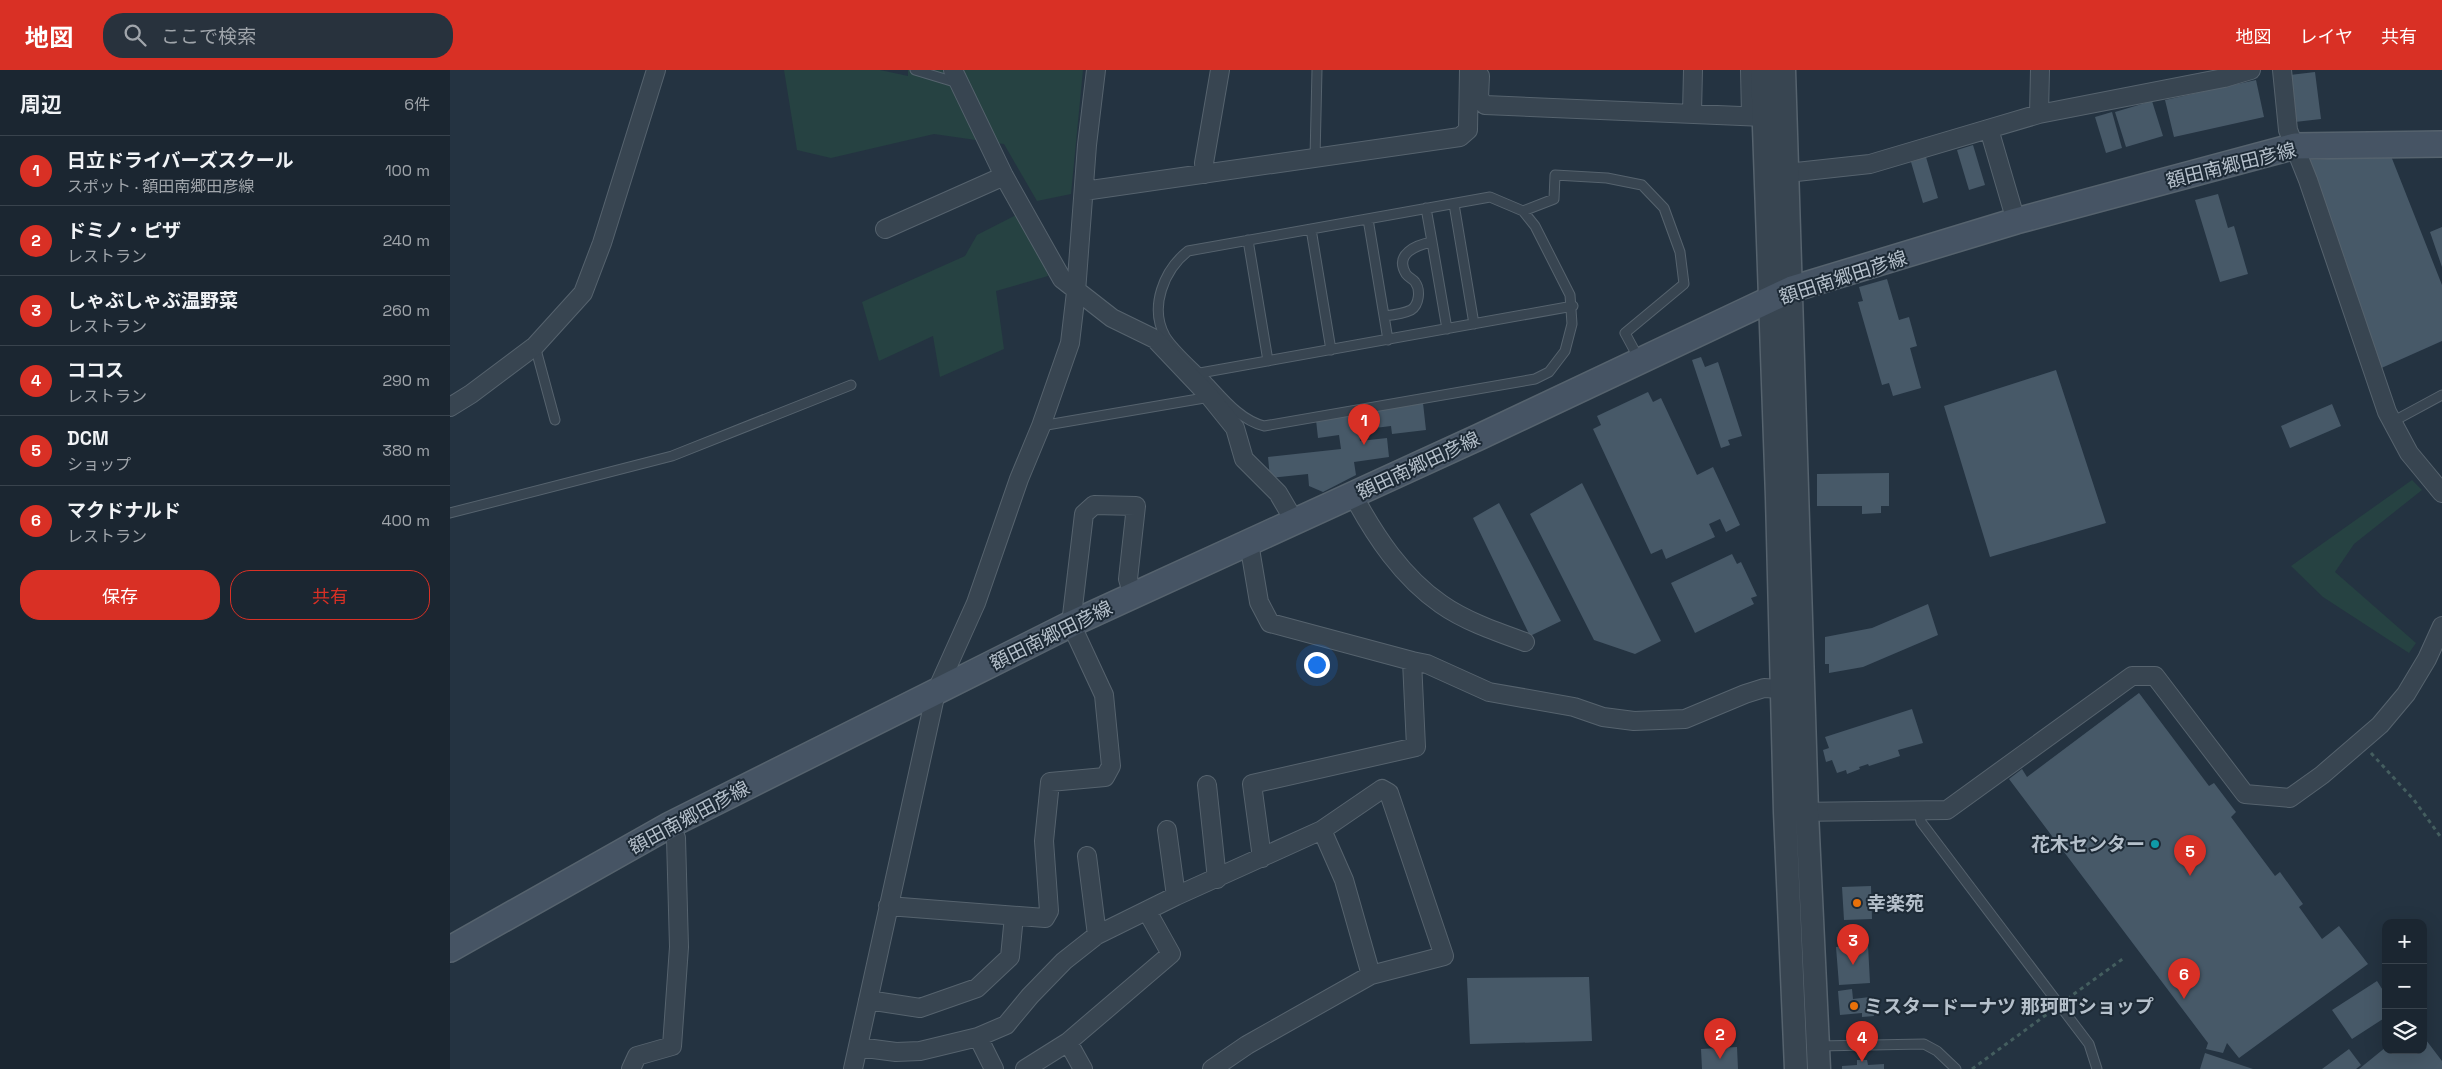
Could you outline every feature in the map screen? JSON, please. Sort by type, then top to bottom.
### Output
[{"type":"main road","name":"額田南郷田彦線","points":[[450,949],[670,825],[1071,624],[1640,362],[1792,289],[2016,221],[2295,146],[2442,144]]},
{"type":"street","points":[[450,407],[472,394],[535,346],[583,292],[602,243],[656,70]]},
{"type":"street","points":[[853,1069],[936,692],[976,603],[1019,479],[1041,426],[1070,343],[1096,70]]},
{"type":"street","points":[[1205,174],[1204,163],[1220,70]]},
{"type":"street","points":[[1084,191],[1460,137],[1468,130],[1469,70]]},
{"type":"street","points":[[1480,70],[1479,98],[1485,105],[1757,117]]},
{"type":"street","points":[[1692,113],[1693,70]]},
{"type":"street","points":[[1750,70],[1757,117],[1769,301],[1777,497],[1785,812],[1796,1069]]},
{"type":"street","points":[[1757,117],[1762,70]]},
{"type":"street","points":[[1784,70],[1807,812],[1819,1069]]},
{"type":"street","points":[[2039,114],[2040,70]]},
{"type":"street","points":[[1787,173],[1870,164],[2039,114],[2224,78],[2251,70]]},
{"type":"street","points":[[2282,70],[2288,130],[2392,422],[2409,453],[2442,492]]},
{"type":"street","points":[[957,77],[1004,176],[1062,279],[1076,292],[1112,318],[1155,339],[1210,397],[1235,428],[1244,459],[1278,493],[1295,522]]},
{"type":"street","points":[[1989,129],[2016,221]]},
{"type":"street","points":[[885,229],[1004,176]]},
{"type":"street","points":[[1353,495],[1373,532],[1418,587],[1443,606],[1496,632],[1525,642]]},
{"type":"street","points":[[888,906],[1045,918],[1049,911],[1044,841],[1050,782],[1105,776],[1111,766],[1104,695],[1071,624],[1084,514],[1094,506],[1136,506],[1128,580],[1133,596]]},
{"type":"street","points":[[1249,543],[1260,602],[1270,623],[1427,664],[1489,692],[1574,707],[1603,717],[1634,721],[1685,719],[1764,688],[1781,689]]},
{"type":"street","points":[[1785,812],[1947,810],[2132,676],[2155,676],[2245,794],[2290,798],[2322,776],[2357,743],[2380,725],[2406,694],[2427,659],[2442,626]]},
{"type":"street","points":[[1262,858],[1252,784],[1416,747],[1412,661]]},
{"type":"street","points":[[1207,785],[1217,879]]},
{"type":"street","points":[[858,1047],[896,1052],[920,1051],[978,1037],[1006,1025],[1057,968],[1097,935],[1176,896],[1322,830],[1382,789],[1389,793],[1444,956],[1371,975],[1256,1040],[1212,1069]]},
{"type":"street","points":[[631,1069],[637,1056],[672,1046],[679,947],[676,838],[670,825]]},
{"type":"street","points":[[1167,830],[1176,896]]},
{"type":"street","points":[[1322,830],[1344,880],[1371,975]]},
{"type":"street","points":[[1087,856],[1097,935]]},
{"type":"street","points":[[1025,1069],[1068,1042],[1171,954],[1148,910]]},
{"type":"street","points":[[868,1000],[920,1008],[978,988],[1010,957],[1014,916]]},
{"type":"street","points":[[978,1037],[994,1069]]},
{"type":"street","points":[[1068,1042],[1084,1069]]},
{"type":"lane","points":[[915,70],[957,77]]},
{"type":"lane","points":[[1315,158],[1318,70]]},
{"type":"lane","points":[[1523,211],[1554,199],[1555,175],[1607,178],[1642,185],[1664,208],[1680,252],[1684,284],[1625,333],[1640,362]]},
{"type":"lane","points":[[1490,197],[1523,211],[1534,226],[1570,295],[1572,306],[1572,324],[1565,351],[1549,372],[1535,379],[1264,426],[1244,417],[1165,336],[1158,311],[1160,291],[1173,266],[1188,251],[1426,208],[1490,197]]},
{"type":"lane","points":[[1454,204],[1474,324]]},
{"type":"lane","points":[[1426,208],[1447,329]]},
{"type":"lane","points":[[1368,219],[1388,340]]},
{"type":"lane","points":[[1311,229],[1331,350]]},
{"type":"lane","points":[[1248,240],[1268,361]]},
{"type":"lane","points":[[1384,316],[1413,309],[1417,302],[1419,291],[1415,282],[1407,276],[1403,266],[1404,258],[1408,251],[1416,246],[1432,242]]},
{"type":"lane","points":[[1200,373],[1572,306]]},
{"type":"lane","points":[[535,346],[555,420]]},
{"type":"lane","points":[[450,513],[672,456],[709,443],[851,385]]},
{"type":"lane","points":[[2392,422],[2442,395]]},
{"type":"lane","points":[[1041,426],[1210,397]]},
{"type":"lane","points":[[1919,810],[1921,822],[2089,1044],[2097,1069]]},
{"type":"lane","points":[[1818,1046],[1924,1044],[1937,1051],[1956,1069]]},
{"type":"path","points":[[2357,743],[2371,752],[2414,800],[2442,839]]},
{"type":"path","points":[[1972,1069],[2124,958]]},
{"type":"green space","points":[[784,70],[880,70],[908,76],[908,70],[1083,70],[1071,194],[1037,201],[1004,144],[934,134],[831,158],[797,150]]},
{"type":"green space","points":[[1018,214],[1042,257],[1048,276],[996,291],[1004,349],[940,377],[933,336],[879,361],[862,302],[965,256],[977,235]]},
{"type":"green space","points":[[2412,480],[2422,490],[2354,544],[2335,572],[2416,643],[2409,653],[2323,597],[2291,566]]},
{"type":"building","points":[[2315,72],[2321,119],[2295,122],[2290,75]]},
{"type":"building","points":[[2256,80],[2264,117],[2174,137],[2165,100]]},
{"type":"building","points":[[2152,101],[2163,136],[2126,147],[2115,112]]},
{"type":"building","points":[[2112,112],[2122,148],[2106,153],[2095,117]]},
{"type":"building","points":[[1973,145],[1985,185],[1969,190],[1957,150]]},
{"type":"building","points":[[2391,156],[2442,285],[2442,341],[2377,370],[2305,160]]},
{"type":"building","points":[[1926,157],[1938,198],[1923,203],[1911,162]]},
{"type":"building","points":[[2218,194],[2228,228],[2234,226],[2248,274],[2220,282],[2195,200]]},
{"type":"building","points":[[2442,227],[2442,267],[2430,232]]},
{"type":"building","points":[[1887,279],[1899,320],[1909,317],[1917,346],[1910,348],[1921,388],[1893,396],[1889,383],[1882,385],[1858,302],[1863,301],[1859,287]]},
{"type":"building","points":[[1701,357],[1705,367],[1718,362],[1742,436],[1728,440],[1730,445],[1721,448],[1692,360]]},
{"type":"building","points":[[2056,370],[2106,523],[1990,557],[1944,406]]},
{"type":"building","points":[[1648,392],[1653,402],[1661,398],[1697,475],[1713,467],[1740,525],[1726,532],[1720,519],[1709,524],[1715,537],[1666,559],[1662,549],[1651,554],[1593,429],[1601,425],[1597,416]]},
{"type":"building","points":[[1423,403],[1426,430],[1392,434],[1391,426],[1359,430],[1360,441],[1387,438],[1389,457],[1354,462],[1356,475],[1323,492],[1309,486],[1308,474],[1270,478],[1268,457],[1341,449],[1339,435],[1318,438],[1316,420]]},
{"type":"building","points":[[2332,404],[2341,426],[2290,448],[2281,426]]},
{"type":"building","points":[[1889,473],[1889,506],[1881,506],[1881,513],[1862,514],[1862,506],[1817,506],[1817,474]]},
{"type":"building","points":[[1582,483],[1661,641],[1635,654],[1594,640],[1530,514]]},
{"type":"building","points":[[1499,503],[1561,621],[1530,636],[1473,518]]},
{"type":"building","points":[[1732,554],[1737,564],[1741,562],[1757,596],[1751,598],[1754,604],[1695,633],[1671,583]]},
{"type":"building","points":[[1928,604],[1938,635],[1863,667],[1829,673],[1829,664],[1825,664],[1825,637],[1872,628]]},
{"type":"building","name":"花木センター","points":[[2139,693],[2209,786],[2214,783],[2236,812],[2231,817],[2275,876],[2280,872],[2303,904],[2299,907],[2322,939],[2339,926],[2368,964],[2239,1058],[2227,1043],[2223,1053],[2206,1049],[2208,1043],[2009,779],[2022,769],[2027,777]]},
{"type":"building","points":[[1912,709],[1923,743],[1898,750],[1900,756],[1869,766],[1868,764],[1859,767],[1860,769],[1847,774],[1846,770],[1837,773],[1832,760],[1826,762],[1823,750],[1829,748],[1825,737]]},
{"type":"building","name":"幸楽苑","points":[[1871,886],[1872,919],[1844,920],[1842,887]]},
{"type":"building","points":[[1868,945],[1870,983],[1839,985],[1836,947]]},
{"type":"building","points":[[1589,977],[1592,1041],[1470,1044],[1467,978]]},
{"type":"building","points":[[2377,981],[2382,989],[2382,1020],[2352,1039],[2332,1010]]},
{"type":"building","points":[[1852,989],[1853,999],[1870,997],[1874,1016],[1862,1017],[1862,1013],[1840,1015],[1838,991]]},
{"type":"building","points":[[2427,1041],[2442,1061],[2442,1069],[2359,1069],[2382,1050],[2382,1054],[2427,1054]]},
{"type":"building","points":[[1737,1047],[1738,1069],[1702,1069],[1701,1049]]},
{"type":"building","points":[[2349,1049],[2361,1065],[2356,1069],[2322,1069]]},
{"type":"building","points":[[2205,1053],[2253,1069],[2200,1069]]},
{"type":"building","points":[[1857,1060],[1867,1060],[1868,1065],[1884,1064],[1884,1069],[1842,1069],[1842,1066],[1857,1065]]},
{"type":"place","name":"日立ドライバーズスクール","points":[[1364,445]]},
{"type":"place","name":"花木センター","points":[[2155,844]]},
{"type":"place","name":"DCM","points":[[2190,876]]},
{"type":"place","name":"幸楽苑","points":[[1857,903]]},
{"type":"place","name":"しゃぶしゃぶ温野菜","points":[[1853,965]]},
{"type":"place","name":"マクドナルド","points":[[2184,999]]},
{"type":"place","name":"ミスタードーナツ 那珂町ショップ","points":[[1854,1006]]},
{"type":"place","name":"ドミノ・ピザ","points":[[1720,1059]]},
{"type":"place","name":"ココス","points":[[1862,1062]]}]
